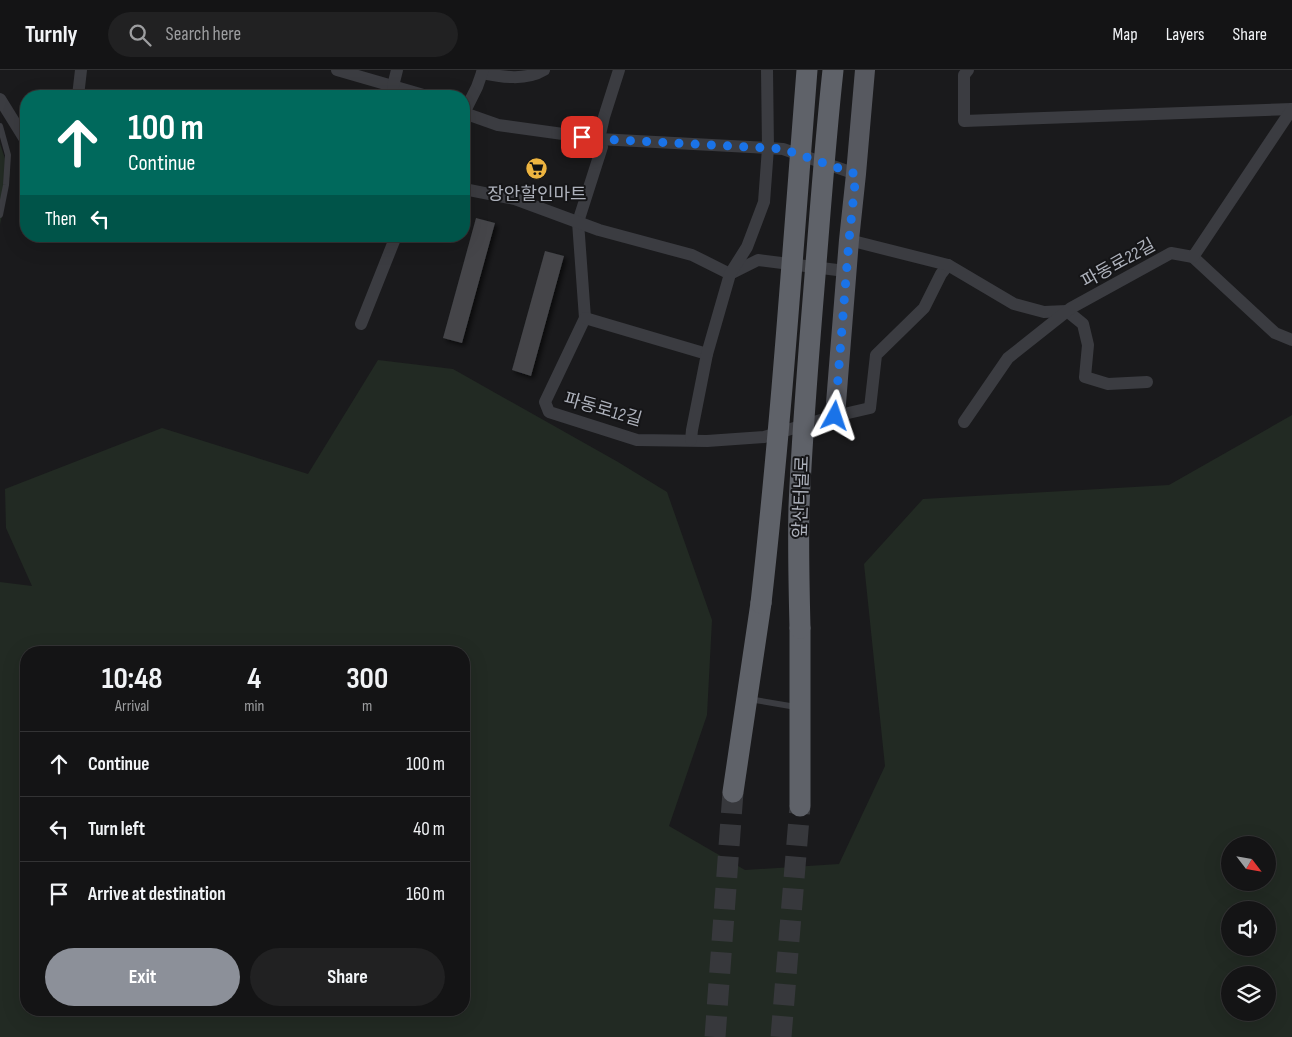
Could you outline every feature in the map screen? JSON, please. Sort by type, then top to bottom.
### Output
[{"type":"highway","name":"앞산터널로","points":[[733,792],[761,603],[772,508],[807,70]]},
{"type":"highway","name":"앞산터널로","points":[[800,806],[799,508],[817,253],[833,70]]},
{"type":"main road","points":[[856,174],[865,70]]},
{"type":"main road","points":[[835,416],[849,240]]},
{"type":"street","points":[[79,90],[81,70]]},
{"type":"street","points":[[338,70],[406,90]]},
{"type":"street","points":[[393,86],[397,70]]},
{"type":"street","points":[[470,102],[483,72],[508,78],[538,74],[544,70]]},
{"type":"street","points":[[619,70],[599,139],[602,147],[578,222],[585,318],[707,354]]},
{"type":"street","points":[[691,440],[707,354],[730,274],[747,247],[764,202],[768,148],[767,70]]},
{"type":"street","points":[[965,72],[964,121],[1292,109]]},
{"type":"street","points":[[0,99],[20,131]]},
{"type":"street","points":[[1292,109],[1193,257],[1275,333],[1292,340]]},
{"type":"street","points":[[470,115],[498,125],[599,139],[783,149],[856,174],[846,271],[758,260],[730,274]]},
{"type":"street","points":[[470,190],[515,200],[599,230],[692,255],[730,274]]},
{"type":"street","points":[[849,240],[948,265],[1014,304],[1044,312],[1067,311],[1083,324],[1088,345],[1085,377],[1108,384],[1147,382]]},
{"type":"street","points":[[361,324],[394,242]]},
{"type":"street","name":"파동로22길","points":[[964,422],[1008,358],[1067,311],[1171,253],[1193,257]]},
{"type":"street","name":"파동로12길","points":[[585,318],[544,402],[549,412],[637,440],[707,441],[764,437],[835,416],[870,408],[876,355],[924,308],[941,274],[948,265]]},
{"type":"lane","points":[[0,126],[8,155],[6,185],[0,214]]},
{"type":"lane","points":[[746,698],[800,708]]},
{"type":"shaded area","points":[[0,144],[10,173],[0,225]]},
{"type":"shaded area","points":[[378,360],[453,369],[618,462],[667,492],[712,620],[707,715],[669,826],[745,870],[839,864],[885,766],[864,564],[923,499],[1169,485],[1292,415],[1292,1037],[0,1037],[0,582],[32,586],[6,528],[5,489],[162,428],[308,474]]},
{"type":"building","points":[[476,218],[495,223],[462,343],[443,338]]},
{"type":"building","points":[[545,251],[564,256],[531,376],[512,370]]},
{"type":"tunnel","points":[[715,1037],[733,792]]},
{"type":"tunnel","points":[[781,1037],[800,806]]},
{"type":"place","name":"장안할인마트","points":[[537,169]]},
{"type":"route","points":[[582,137],[783,149],[856,174],[835,416]]}]
